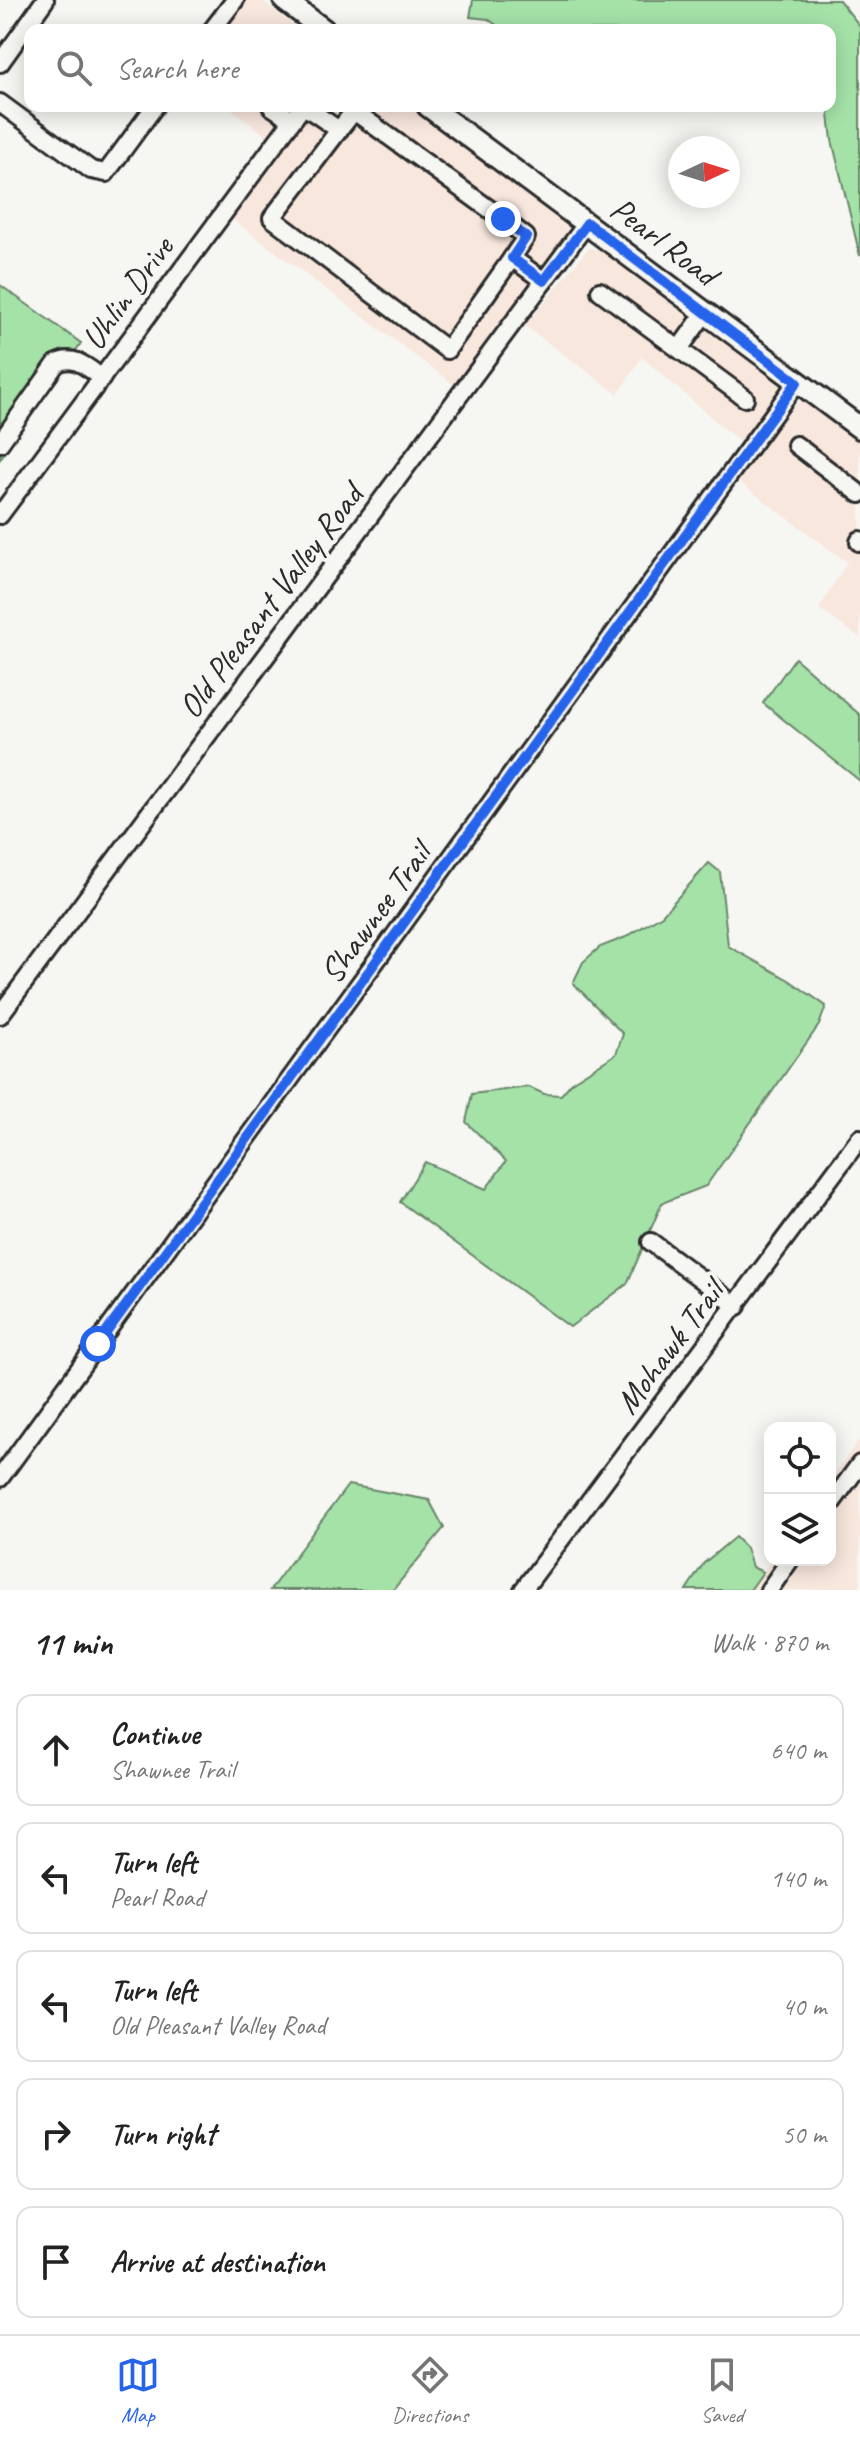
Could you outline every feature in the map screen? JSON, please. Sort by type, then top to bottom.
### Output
[{"type":"main road","points":[[284,0],[316,24]]},
{"type":"main road","name":"Pearl Road","points":[[436,112],[860,428]]},
{"type":"street","points":[[28,24],[45,0]]},
{"type":"street","points":[[217,24],[235,0]]},
{"type":"street","points":[[0,63],[24,29]]},
{"type":"street","points":[[0,103],[91,170],[106,173],[151,112]]},
{"type":"street","points":[[280,112],[292,120]]},
{"type":"street","name":"Uhlin Drive","points":[[0,515],[298,112]]},
{"type":"street","points":[[312,112],[339,130]]},
{"type":"street","points":[[353,112],[272,218],[447,350],[526,237],[355,112]]},
{"type":"street","name":"Old Pleasant Valley Road","points":[[0,1015],[587,223]]},
{"type":"street","points":[[512,258],[544,281]]},
{"type":"street","points":[[600,291],[745,398]]},
{"type":"street","points":[[679,349],[705,313]]},
{"type":"street","points":[[0,443],[56,364],[63,360],[79,361],[102,378]]},
{"type":"street","name":"Shawnee Trail","points":[[0,1478],[797,382]]},
{"type":"street","points":[[796,445],[860,494]]},
{"type":"street","name":"Mohawk Trail","points":[[523,1590],[860,1138]]},
{"type":"street","points":[[651,1242],[737,1306]]},
{"type":"street","points":[[836,1497],[860,1464]]},
{"type":"street","points":[[769,1590],[786,1566]]},
{"type":"shaded area","points":[[244,0],[261,0],[291,24],[227,24]]},
{"type":"shaded area","points":[[236,112],[417,112],[566,222],[569,232],[559,252],[468,395],[233,220],[284,150]]},
{"type":"shaded area","points":[[589,248],[599,250],[778,381],[780,387],[742,444],[642,357],[618,394],[525,326]]},
{"type":"shaded area","points":[[802,400],[860,441],[860,638],[819,609],[847,562],[735,479],[779,417]]},
{"type":"shaded area","points":[[860,1439],[860,1590],[750,1590],[768,1566],[836,1566],[836,1472]]},
{"type":"green space","points":[[473,0],[839,0],[860,26],[860,256],[832,140],[829,112],[836,112],[836,24],[495,24],[488,19],[470,17]]},
{"type":"green space","points":[[0,285],[81,343],[0,459]]},
{"type":"green space","points":[[795,658],[860,715],[860,781],[763,703]]},
{"type":"green space","points":[[709,863],[720,872],[728,946],[789,980],[826,1006],[819,1025],[706,1186],[662,1203],[627,1284],[570,1327],[400,1202],[425,1162],[486,1189],[506,1161],[466,1122],[472,1094],[529,1087],[544,1094],[561,1095],[573,1081],[616,1054],[623,1034],[573,983],[583,962],[600,947],[626,937],[662,915]]},
{"type":"green space","points":[[348,1485],[429,1500],[444,1528],[393,1590],[270,1590]]},
{"type":"green space","points":[[735,1537],[746,1548],[752,1567],[763,1572],[750,1590],[686,1590],[704,1563]]},
{"type":"route","points":[[98,1344],[797,382],[587,223],[544,281],[512,258],[526,237],[503,219]]}]
